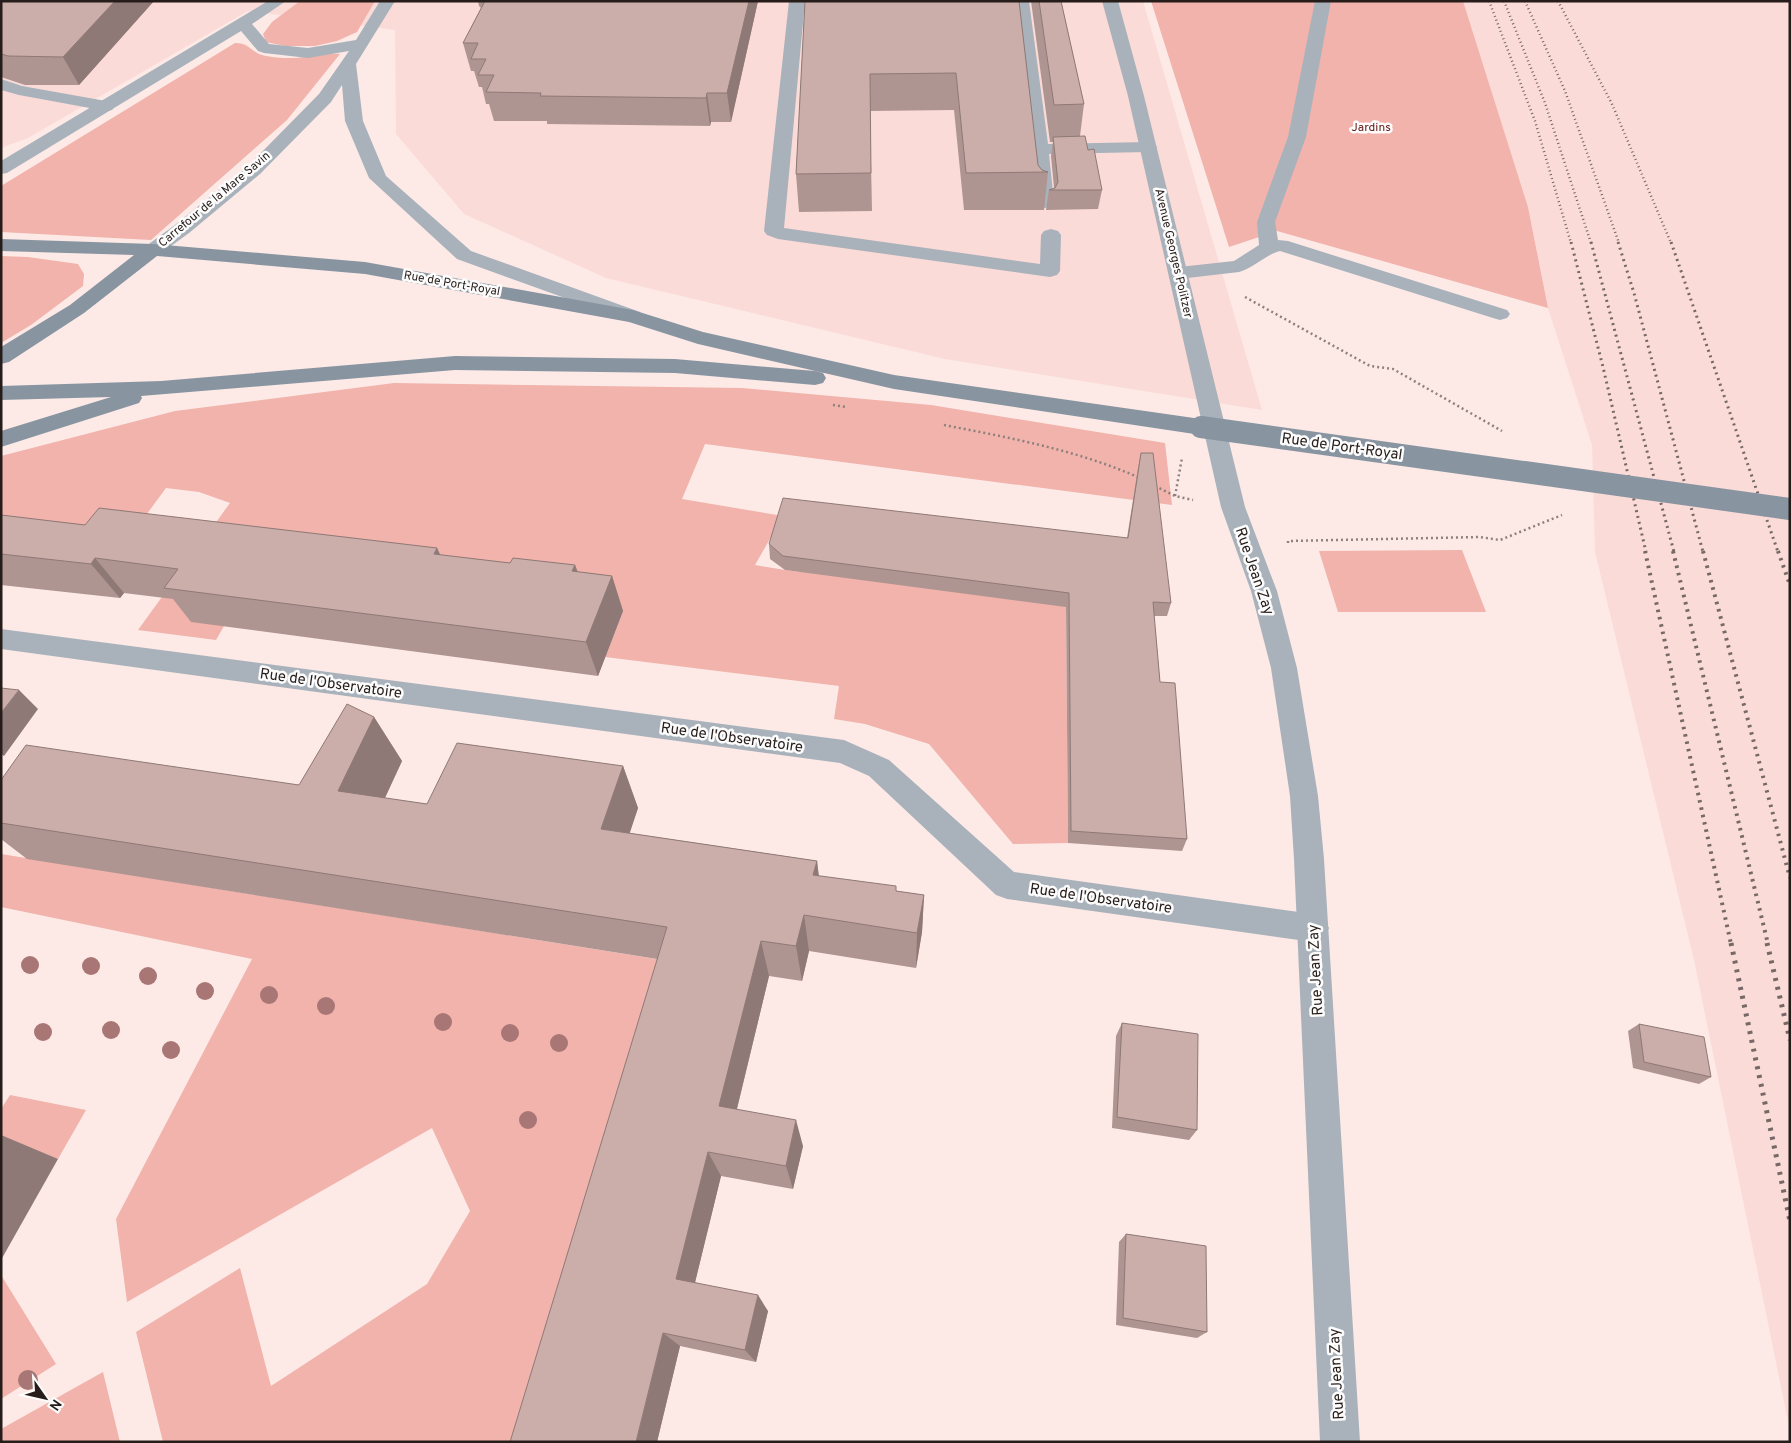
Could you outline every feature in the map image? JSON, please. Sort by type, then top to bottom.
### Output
[{"type":"main road","name":"Rue de Port-Royal","points":[[1,245],[153,250],[365,268],[633,316],[698,337],[894,382],[1790,510]]},
{"type":"main road","name":"Carrefour de la Mare Savin","points":[[1,357],[77,309],[153,250]]},
{"type":"main road","name":"Rue de Port-Royal","points":[[1,393],[161,388],[455,363],[675,366],[816,378],[894,382]]},
{"type":"main road","points":[[1,439],[161,388]]},
{"type":"street","points":[[1,169],[10,158],[106,106],[279,1]]},
{"type":"street","name":"Carrefour de la Mare Savin","points":[[153,250],[182,229],[254,170],[325,98],[362,44],[388,1]]},
{"type":"street","points":[[798,1],[774,230],[778,233],[1050,271],[1051,235]]},
{"type":"street","points":[[1021,1],[1045,202]]},
{"type":"street","name":"Avenue Georges Politzer","points":[[1110,1],[1148,147],[1233,507]]},
{"type":"street","points":[[1269,248],[1266,222],[1297,137],[1323,1]]},
{"type":"street","points":[[243,24],[264,48],[286,52],[308,54],[362,44]]},
{"type":"street","points":[[348,63],[354,121],[378,178],[464,255],[633,316]]},
{"type":"street","points":[[1,84],[13,96],[106,106]]},
{"type":"street","points":[[1040,149],[1148,147]]},
{"type":"street","points":[[1180,279],[1239,266],[1262,250],[1280,245],[1500,314]]},
{"type":"street","name":"Rue Jean Zay","points":[[1233,507],[1264,592],[1284,668],[1304,796],[1314,928],[1340,1442]]},
{"type":"street","name":"Rue de l'Observatoire","points":[[1,639],[844,752],[879,768],[1007,885],[1314,928]]},
{"type":"path","points":[[1180,279],[1231,289],[1370,366],[1393,369],[1510,435]]},
{"type":"path","points":[[816,378],[808,401],[855,408]]},
{"type":"path","points":[[937,424],[1022,440],[1099,461],[1143,480]]},
{"type":"path","points":[[1175,496],[1183,454]]},
{"type":"path","points":[[1151,484],[1175,496],[1194,500]]},
{"type":"path","points":[[1288,541],[1480,537],[1500,540],[1563,515]]},
{"type":"shaded area","points":[[1,1],[1143,1],[1262,410],[945,359],[606,278],[464,214],[396,134],[395,30],[248,11],[28,138],[1,148]]},
{"type":"shaded area","points":[[1463,1],[1790,1],[1790,1431],[1694,960],[1595,552],[1592,445],[1548,308],[1528,207]]},
{"type":"green space","points":[[300,1],[375,1],[357,32],[337,41],[315,46],[285,46],[266,42],[263,34],[272,22]]},
{"type":"green space","name":"Jardins","points":[[1151,1],[1463,1],[1528,207],[1548,308],[1277,231],[1229,247]]},
{"type":"green space","points":[[235,43],[243,44],[262,55],[274,57],[293,58],[340,54],[287,120],[151,240],[1,232],[1,186]]},
{"type":"green space","points":[[1,256],[28,257],[78,264],[84,274],[83,286],[31,325],[1,343]]},
{"type":"green space","points":[[394,383],[742,388],[931,405],[1165,443],[1172,505],[705,444],[682,499],[783,516],[755,565],[792,571],[1084,596],[1066,611],[1068,843],[1013,844],[929,744],[865,724],[834,719],[839,686],[605,657],[623,611],[224,626],[216,640],[138,630],[230,503],[199,492],[166,488],[113,560],[1,549],[1,456],[175,411]]},
{"type":"green space","points":[[1462,550],[1486,612],[1338,612],[1319,551]]},
{"type":"green space","points":[[1,854],[681,963],[541,1442],[163,1442],[136,1332],[240,1268],[271,1386],[427,1284],[470,1211],[432,1128],[127,1302],[116,1219],[252,959],[1,907]]},
{"type":"green space","points":[[10,1095],[86,1110],[58,1159],[1,1148],[1,1109]]},
{"type":"green space","points":[[1,1275],[56,1364],[1,1399]]},
{"type":"green space","points":[[103,1372],[120,1442],[1,1442],[1,1429]]},
{"type":"building","points":[[1,1],[115,1],[63,57],[8,56],[1,54]]},
{"type":"building","points":[[485,1],[749,1],[727,93],[707,93],[706,98],[540,96],[541,93],[486,92],[494,75],[478,75],[486,59],[471,59],[478,43],[463,43]]},
{"type":"building","points":[[805,1],[1019,1],[1038,165],[1042,170],[1048,172],[966,173],[956,73],[870,74],[871,173],[796,174]]},
{"type":"building","points":[[1039,1],[1061,1],[1084,104],[1054,105]]},
{"type":"building","points":[[1085,136],[1088,150],[1094,149],[1102,190],[1049,190],[1055,188],[1058,182],[1053,137]]},
{"type":"building","points":[[1141,453],[1153,453],[1171,603],[1153,602],[1160,682],[1175,683],[1187,839],[1071,831],[1069,593],[783,556],[769,544],[783,498],[1128,538]]},
{"type":"building","points":[[99,508],[437,548],[434,554],[510,563],[513,558],[575,565],[572,571],[612,576],[586,642],[164,588],[178,569],[95,558],[91,564],[1,554],[1,515],[85,525]]},
{"type":"building","points":[[1,688],[19,690],[1,713]]},
{"type":"building","points":[[347,704],[374,717],[338,791],[427,804],[457,743],[623,766],[601,829],[817,861],[813,875],[896,886],[896,891],[924,895],[917,933],[804,915],[796,946],[761,941],[719,1106],[796,1120],[786,1166],[708,1152],[676,1279],[758,1295],[745,1350],[663,1333],[636,1442],[510,1442],[667,927],[1,823],[1,780],[26,745],[299,785]]},
{"type":"building","points":[[1122,1023],[1198,1034],[1197,1130],[1117,1117]]},
{"type":"building","points":[[1639,1024],[1704,1037],[1711,1077],[1644,1062]]},
{"type":"building","points":[[1126,1234],[1206,1246],[1207,1332],[1123,1318]]},
{"type":"railway","points":[[1489,1],[1535,121],[1571,243]]},
{"type":"railway","points":[[1504,1],[1545,103],[1591,243]]},
{"type":"railway","points":[[1525,1],[1565,91],[1619,243]]},
{"type":"railway","points":[[1558,1],[1612,104],[1671,243]]},
{"type":"railway","points":[[1571,242],[1603,367],[1646,552]]},
{"type":"railway","points":[[1591,242],[1674,552]]},
{"type":"railway","points":[[1618,242],[1634,293],[1703,552]]},
{"type":"railway","points":[[1671,242],[1778,552]]},
{"type":"railway","points":[[1645,551],[1731,944]]},
{"type":"railway","points":[[1673,551],[1768,944]]},
{"type":"railway","points":[[1703,551],[1790,878]]},
{"type":"railway","points":[[1778,551],[1790,585]]},
{"type":"railway","points":[[1731,943],[1790,1221]]},
{"type":"railway","points":[[1767,943],[1790,1040]]}]
